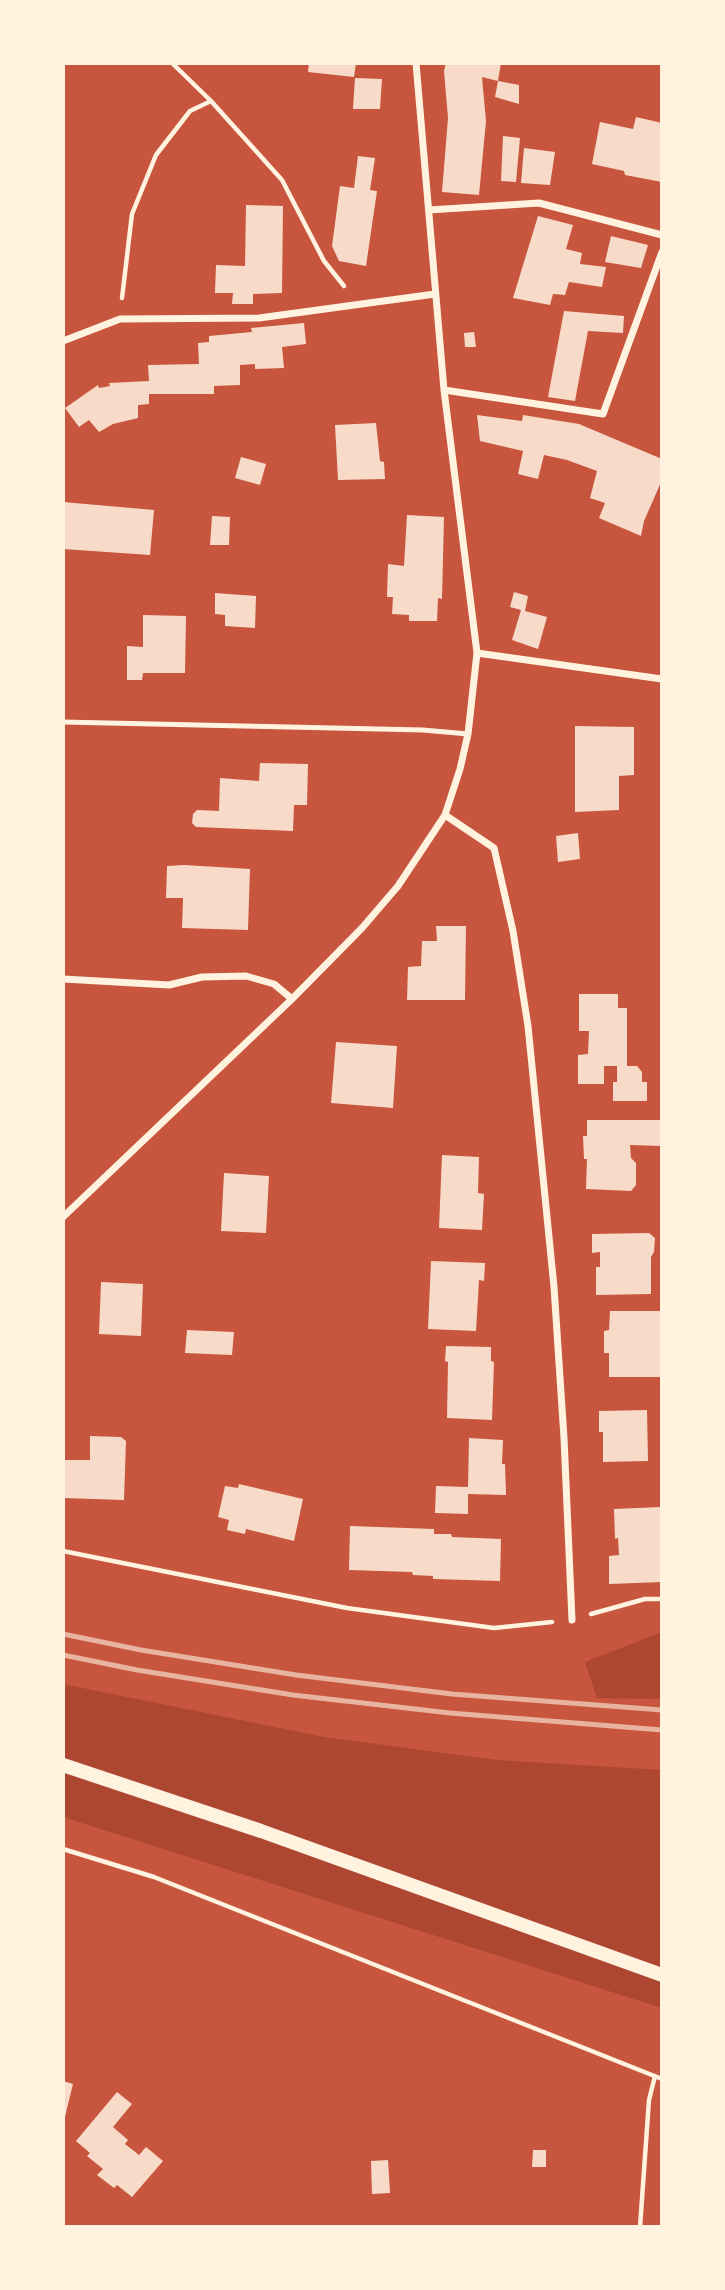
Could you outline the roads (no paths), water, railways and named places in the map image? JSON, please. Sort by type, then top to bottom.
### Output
[{"type":"main road","points":[[63,1765],[261,1831],[662,1975]]},
{"type":"street","points":[[63,1217],[292,999],[362,928],[398,887],[445,815],[460,769],[468,734],[477,653],[444,390],[416,63]]},
{"type":"street","points":[[429,210],[540,202],[662,234]]},
{"type":"street","points":[[444,390],[603,414],[662,252]]},
{"type":"street","points":[[63,341],[120,318],[259,318],[435,294]]},
{"type":"street","points":[[477,653],[662,679]]},
{"type":"street","points":[[445,815],[494,848],[513,931],[524,999],[554,1287],[572,1620]]},
{"type":"street","points":[[63,979],[169,985],[202,978],[246,976],[274,984],[292,999]]},
{"type":"lane","points":[[63,722],[423,730],[468,734]]},
{"type":"railway","points":[[63,1634],[141,1650],[296,1675],[452,1694],[662,1710]]},
{"type":"railway","points":[[63,1655],[293,1695],[450,1713],[662,1730]]}]
